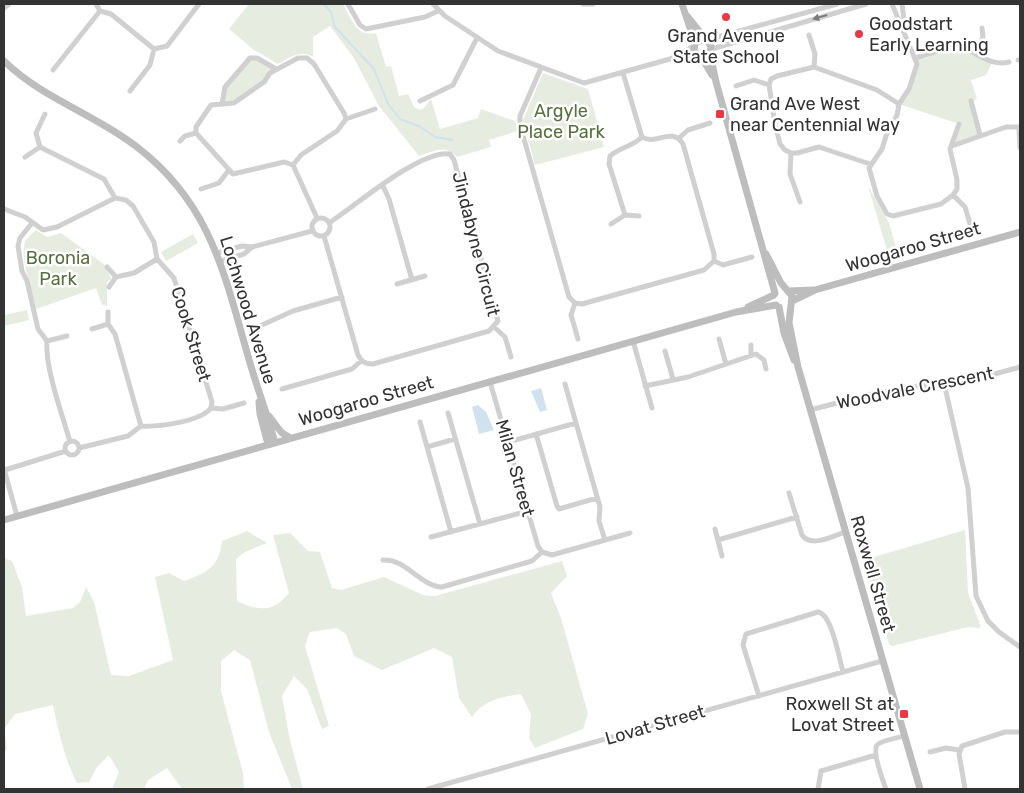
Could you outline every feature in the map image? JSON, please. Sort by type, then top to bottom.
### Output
[{"type":"street","points":[[4,8],[9,4]]},
{"type":"street","points":[[96,4],[100,11],[111,14],[154,49]]},
{"type":"street","points":[[154,49],[167,46],[199,4]]},
{"type":"street","points":[[348,4],[360,25],[366,29],[425,17],[438,10]]},
{"type":"street","points":[[433,4],[438,10],[477,38],[506,55],[584,83],[670,59],[694,44],[706,40],[837,4]]},
{"type":"street","points":[[583,4],[592,4]]},
{"type":"street","points":[[682,4],[687,16],[694,51],[716,82]]},
{"type":"street","points":[[670,59],[679,61],[699,57],[711,51],[866,4]]},
{"type":"street","points":[[892,4],[905,30],[915,58],[917,70],[909,88],[898,104],[898,115],[886,136],[882,149],[878,157],[870,164],[869,174],[887,214],[893,216],[916,208],[941,204],[953,195],[957,189],[950,157],[959,124]]},
{"type":"street","points":[[902,4],[905,30]]},
{"type":"street","points":[[53,70],[100,11]]},
{"type":"street","points":[[687,16],[706,40],[711,51],[716,82],[766,254],[777,306]]},
{"type":"street","points":[[976,52],[983,37],[982,28]]},
{"type":"street","points":[[809,35],[815,54],[814,67]]},
{"type":"street","points":[[420,101],[453,85],[477,38]]},
{"type":"street","points":[[130,91],[150,65],[154,49]]},
{"type":"street","points":[[915,58],[947,49],[976,52],[981,58],[992,63],[1009,62]]},
{"type":"street","points":[[222,104],[225,87],[250,58],[257,58],[276,69]]},
{"type":"street","points":[[317,218],[294,165],[284,162],[239,174],[228,171],[196,133],[196,127],[206,109],[211,105],[234,103],[264,82],[276,69],[298,58],[307,58],[314,64],[346,119]]},
{"type":"street","name":"Lochwood Avenue","points":[[4,61],[41,91],[120,134],[155,161],[192,205],[221,261],[259,396],[266,412],[272,444]]},
{"type":"street","points":[[791,154],[780,144],[769,85],[772,79],[777,76],[814,67],[877,90],[898,104]]},
{"type":"street","points":[[541,68],[520,116],[520,125],[569,297],[575,303],[582,304],[704,270],[714,261]]},
{"type":"street","points":[[622,73],[642,137]]},
{"type":"street","points":[[736,86],[754,80],[769,85]]},
{"type":"street","points":[[971,101],[980,135]]},
{"type":"street","points":[[294,165],[302,155],[337,131],[346,119],[376,109]]},
{"type":"street","points":[[4,209],[44,230],[57,227],[115,198],[104,179],[40,147],[36,133],[45,114]]},
{"type":"street","points":[[679,138],[688,130],[710,123]]},
{"type":"street","points":[[952,146],[1006,127],[1019,128],[1020,148]]},
{"type":"street","points":[[180,141],[185,136],[196,133]]},
{"type":"street","points":[[642,137],[652,140],[672,135],[679,138],[683,144],[714,261]]},
{"type":"street","points":[[625,215],[609,164],[610,156],[616,150],[634,145],[642,137]]},
{"type":"street","points":[[24,157],[40,147]]},
{"type":"street","points":[[791,154],[819,147],[870,164]]},
{"type":"street","name":"Jindabyne Circuit","points":[[329,223],[417,162],[442,153],[450,154],[454,160],[498,315],[498,322],[494,327],[373,364],[361,361]]},
{"type":"street","points":[[791,154],[790,174],[800,202]]},
{"type":"street","points":[[201,189],[219,182],[228,171]]},
{"type":"street","points":[[383,186],[389,199],[412,280]]},
{"type":"street","points":[[953,195],[965,207],[971,227]]},
{"type":"street","name":"Cook Street","points":[[115,198],[126,200],[133,206],[154,242],[157,258],[174,278],[212,402],[211,408]]},
{"type":"street","points":[[611,224],[625,215],[639,216]]},
{"type":"street","points":[[317,218],[324,218],[329,223],[329,230],[324,236],[317,236],[312,231],[312,223],[317,218]]},
{"type":"street","points":[[32,223],[20,238],[18,246],[22,271],[38,329],[47,341],[46,353],[49,368],[70,442]]},
{"type":"street","points":[[217,253],[242,246],[252,247],[312,231]]},
{"type":"street","name":"Woogaroo Street","points":[[4,520],[736,312],[777,306],[785,307],[815,290],[1020,232]]},
{"type":"street","points":[[282,389],[352,369],[361,361],[324,236]]},
{"type":"street","points":[[221,261],[244,254],[252,247]]},
{"type":"street","points":[[766,254],[787,290],[791,303]]},
{"type":"street","points":[[714,261],[723,265],[752,256]]},
{"type":"street","points":[[109,287],[116,276],[134,273],[157,258]]},
{"type":"street","points":[[108,267],[116,276]]},
{"type":"street","points":[[397,284],[425,276]]},
{"type":"street","name":"Woogaroo Street","points":[[736,312],[780,290],[815,290]]},
{"type":"street","points":[[262,325],[293,311],[342,298]]},
{"type":"street","points":[[575,303],[572,315],[578,339]]},
{"type":"street","name":"Roxwell Street","points":[[791,303],[790,332],[798,367],[920,789]]},
{"type":"street","name":"Roxwell Street","points":[[777,306],[784,333],[798,367]]},
{"type":"street","points":[[108,312],[108,324],[115,334],[141,426]]},
{"type":"street","points":[[92,329],[108,324]]},
{"type":"street","name":"Jindabyne Circuit","points":[[494,327],[505,337],[511,357]]},
{"type":"street","points":[[47,341],[66,336]]},
{"type":"street","points":[[719,339],[726,364]]},
{"type":"street","points":[[632,342],[652,408]]},
{"type":"street","points":[[751,345],[751,356]]},
{"type":"street","points":[[665,351],[672,379]]},
{"type":"street","points":[[646,386],[688,377],[751,356],[761,356],[766,369]]},
{"type":"street","name":"Woodvale Crescent","points":[[810,410],[876,393],[944,383],[1020,367]]},
{"type":"street","name":"Milan Street","points":[[490,382],[538,546],[542,552]]},
{"type":"street","points":[[944,383],[968,488],[976,596],[988,622],[1020,647]]},
{"type":"street","points":[[565,384],[600,507],[599,521],[605,540]]},
{"type":"street","name":"Lochwood Avenue","points":[[259,396],[260,414],[264,430],[272,444]]},
{"type":"street","points":[[17,516],[4,469],[66,451],[74,455],[79,448],[128,436],[141,426],[158,427],[202,415],[211,408],[223,409],[244,403]]},
{"type":"street","points":[[266,412],[281,432],[290,438]]},
{"type":"street","points":[[448,413],[480,524]]},
{"type":"street","points":[[420,422],[451,532]]},
{"type":"street","points":[[508,442],[576,423]]},
{"type":"street","points":[[248,450],[256,443],[264,430]]},
{"type":"street","points":[[536,434],[557,506],[559,508],[597,498]]},
{"type":"street","points":[[427,447],[456,439]]},
{"type":"street","points":[[70,442],[75,442],[79,448]]},
{"type":"street","points":[[66,451],[66,445],[70,442]]},
{"type":"street","points":[[789,492],[802,535],[809,541],[845,532]]},
{"type":"street","points":[[431,538],[528,511]]},
{"type":"street","points":[[718,540],[797,517]]},
{"type":"street","points":[[714,529],[722,556]]},
{"type":"street","points":[[383,560],[394,561],[429,584],[442,586],[532,561],[542,552],[552,556],[630,533]]},
{"type":"street","points":[[759,696],[744,644],[746,634],[818,612],[822,612],[828,619],[843,672]]},
{"type":"street","name":"Lovat Street","points":[[428,789],[882,661]]},
{"type":"street","points":[[965,789],[960,750],[964,743],[1005,732],[1020,732]]},
{"type":"street","points":[[886,789],[876,756],[876,748],[879,743],[904,736]]},
{"type":"street","points":[[930,752],[946,748],[960,750]]},
{"type":"street","points":[[818,789],[821,771],[876,756]]},
{"type":"green space","points":[[249,4],[343,4],[359,30],[369,34],[376,33],[386,67],[391,66],[399,96],[408,94],[414,107],[420,110],[431,99],[440,129],[478,118],[481,109],[515,121],[518,131],[489,140],[491,147],[457,157],[453,153],[444,150],[419,156],[379,106],[354,58],[330,26],[313,37],[313,57],[300,54],[278,64],[254,50],[229,29]]},
{"type":"green space","points":[[947,49],[976,52],[981,58],[992,63],[986,75],[971,80],[977,99],[971,102],[980,135],[952,146],[959,124],[899,104],[914,77],[916,71],[915,58]]},
{"type":"green space","points":[[257,58],[276,69],[245,96],[230,103],[222,104],[223,92],[245,62]]},
{"type":"green space","name":"Argyle Place Park","points":[[543,73],[588,89],[604,147],[535,165],[523,120]]},
{"type":"green space","points":[[868,186],[889,223],[897,250],[889,257]]},
{"type":"green space","name":"Boronia Park","points":[[36,230],[47,237],[61,233],[105,265],[111,279],[107,282],[107,306],[102,305],[96,288],[36,309],[25,265],[24,248],[26,240]]},
{"type":"green space","points":[[193,234],[198,243],[166,261],[161,252]]},
{"type":"green space","points":[[27,310],[29,320],[4,326],[4,315]]},
{"type":"green space","points":[[965,530],[968,593],[981,627],[968,627],[892,646],[889,644],[864,560]]},
{"type":"green space","points":[[247,531],[267,543],[245,552],[236,559],[237,601],[259,608],[271,607],[277,604],[289,593],[273,535],[290,533],[308,551],[320,552],[332,588],[341,590],[384,577],[423,595],[435,596],[562,561],[567,576],[551,593],[561,618],[588,714],[583,729],[535,748],[529,738],[531,714],[521,694],[500,698],[488,703],[472,717],[459,698],[452,657],[434,648],[382,670],[354,656],[346,634],[337,628],[310,632],[305,646],[329,726],[322,729],[307,689],[294,676],[282,696],[289,736],[303,789],[292,789],[269,732],[250,660],[234,650],[221,661],[221,691],[243,773],[244,789],[182,789],[167,768],[148,780],[144,789],[112,789],[119,772],[109,755],[97,767],[89,782],[77,783],[65,755],[53,705],[15,714],[4,729],[4,558],[12,561],[22,587],[26,616],[73,608],[80,602],[86,587],[94,602],[111,675],[129,676],[173,660],[155,577],[169,573],[184,581],[205,572],[215,563],[222,541]]},
{"type":"green space","points":[[4,729],[7,749],[4,752]]},
{"type":"water","points":[[541,388],[547,410],[540,412],[531,391]]},
{"type":"water","points":[[478,405],[486,412],[494,430],[479,434],[472,407]]},
{"type":"waterway","points":[[324,4],[331,12],[335,27],[374,69],[388,104],[400,119],[419,126],[435,137],[453,140]]},
{"type":"place","name":"Grand Avenue State School","points":[[726,17]]},
{"type":"place","name":"Goodstart Early Learning","points":[[859,34]]},
{"type":"place","name":"Grand Ave West near Centennial Way","points":[[720,114]]},
{"type":"place","name":"Roxwell St at Lovat Street","points":[[904,714]]}]
